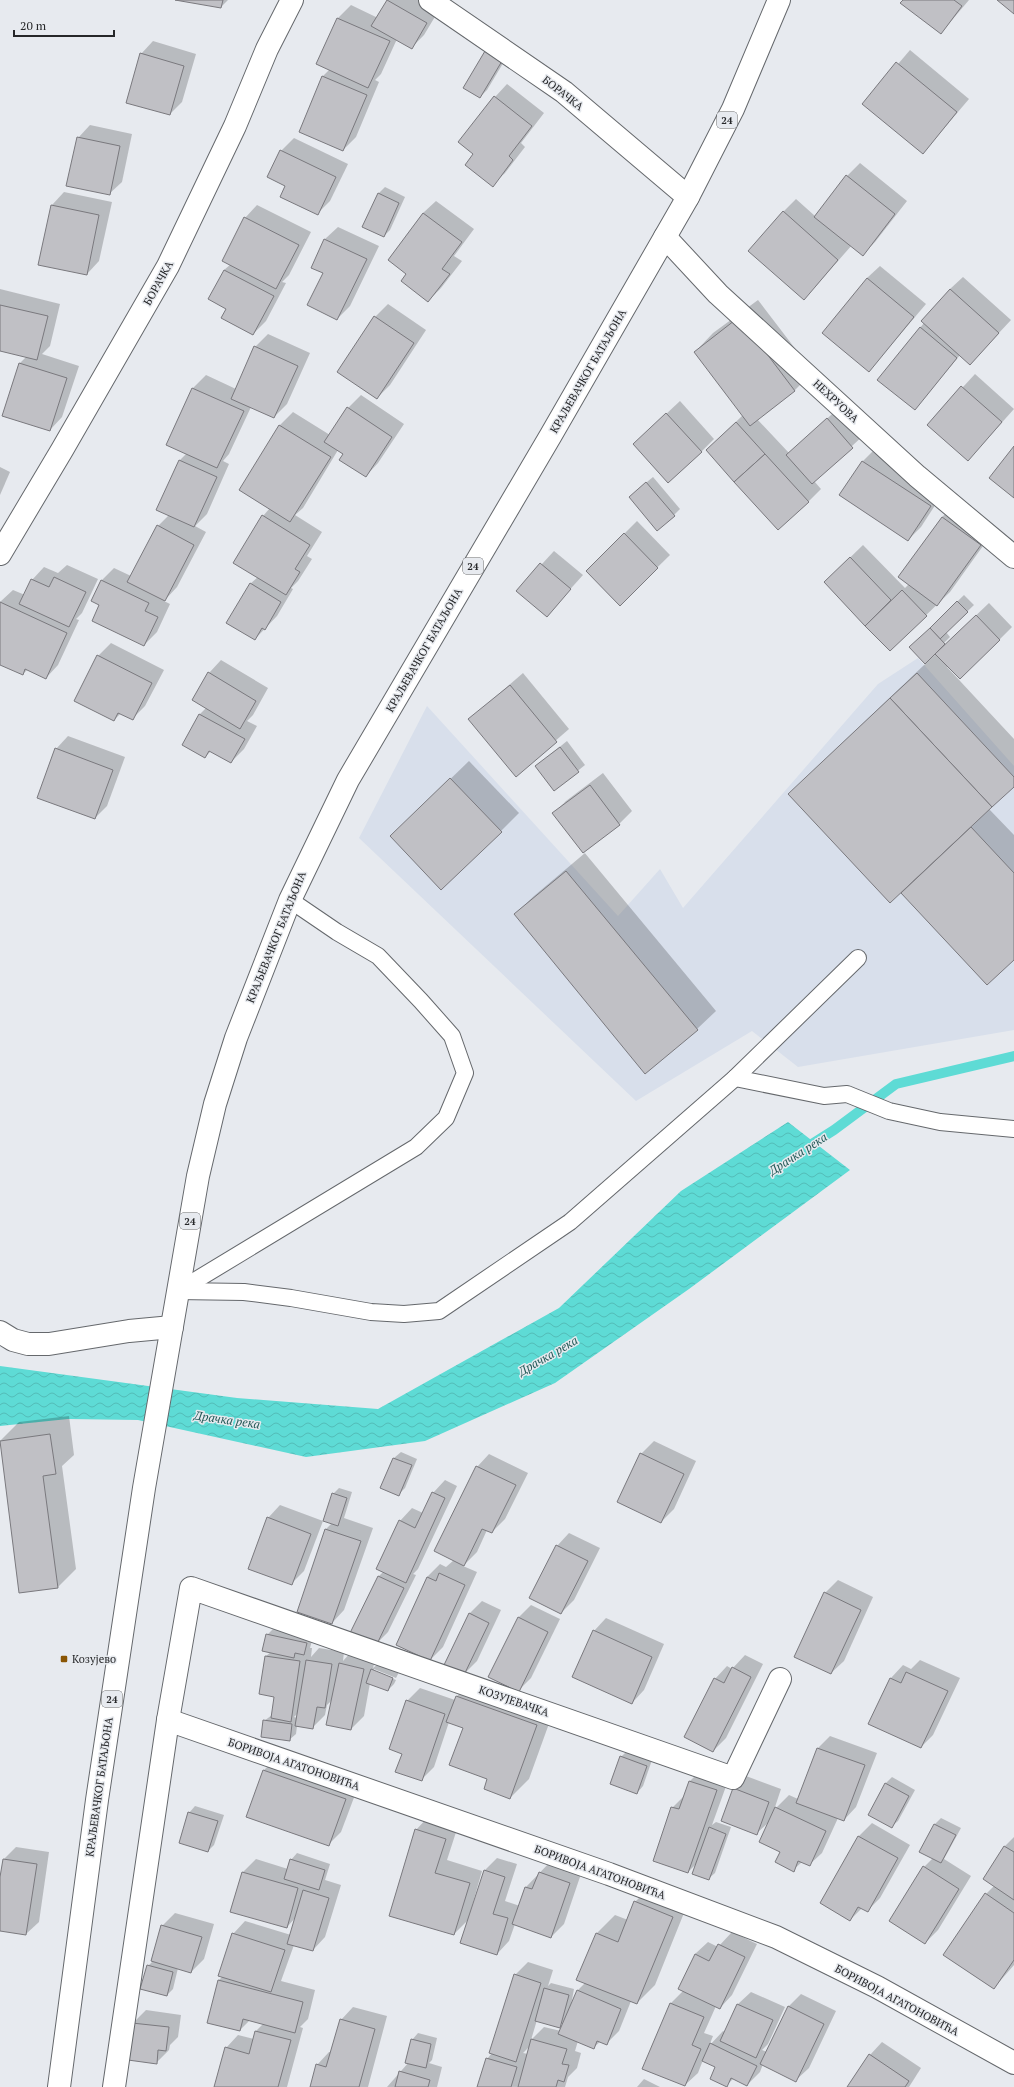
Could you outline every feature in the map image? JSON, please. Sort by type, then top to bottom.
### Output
[{"type":"street","name":"БОРАЧКА","points":[[0,554],[168,266],[235,126],[267,49],[292,0]]},
{"type":"street","name":"БОРАЧКА","points":[[430,0],[564,92],[688,197]]},
{"type":"street","name":"КРАЉЕВАЧКОГ БАТАЉОНА","points":[[59,2087],[97,1800],[144,1488],[198,1176],[215,1104],[239,1031],[290,900],[348,780],[688,197],[733,108],[780,0]]},
{"type":"street","name":"НЕХРУОВА","points":[[665,237],[718,294],[917,476],[1014,557]]},
{"type":"street","points":[[0,1332],[13,1340],[28,1344],[49,1344],[129,1331],[171,1333]]},
{"type":"street","name":"КОЗУЈЕВАЧКА","points":[[168,1720],[191,1588],[733,1778],[780,1679]]},
{"type":"street","points":[[114,2087],[168,1720]]},
{"type":"street","name":"БОРИВОЈА АГАТОНОВИЋА","points":[[168,1720],[602,1872],[776,1938],[877,1987],[1014,2063]]},
{"type":"lane","points":[[178,1291],[416,1147],[446,1118],[465,1073],[452,1036],[378,956],[337,932],[290,900]]},
{"type":"lane","points":[[178,1291],[244,1292],[371,1312],[404,1314],[439,1311],[570,1222],[735,1078],[858,958]]},
{"type":"lane","points":[[735,1078],[824,1096],[847,1094],[889,1111],[940,1122],[1014,1129]]},
{"type":"shaded area","points":[[918,658],[1014,766],[1014,1030],[798,1067],[752,1031],[636,1101],[359,838],[427,706],[618,916],[660,869],[683,908],[878,684]]},
{"type":"water","points":[[788,1122],[850,1170],[689,1289],[555,1383],[425,1441],[306,1457],[138,1420],[68,1419],[0,1426],[0,1366],[237,1398],[378,1409],[559,1308],[681,1191]]},
{"type":"building","points":[[175,0],[223,0],[221,8]]},
{"type":"building","points":[[387,0],[427,23],[412,49],[371,26]]},
{"type":"building","points":[[903,0],[954,0],[962,6],[941,34],[900,3]]},
{"type":"building","points":[[997,0],[1014,0],[1014,14]]},
{"type":"building","points":[[337,18],[390,41],[368,88],[316,64]]},
{"type":"building","points":[[485,51],[502,61],[480,98],[463,88]]},
{"type":"building","points":[[140,53],[184,66],[170,115],[126,103]]},
{"type":"building","points":[[896,62],[957,112],[923,154],[862,104]]},
{"type":"building","points":[[322,76],[367,95],[343,151],[299,132]]},
{"type":"building","points":[[494,96],[532,126],[509,156],[513,160],[493,187],[465,165],[473,154],[458,142]]},
{"type":"building","points":[[77,137],[120,146],[110,195],[66,186]]},
{"type":"building","points":[[280,150],[336,177],[318,215],[280,197],[285,186],[267,177]]},
{"type":"building","points":[[846,175],[895,214],[863,256],[814,217]]},
{"type":"building","points":[[378,193],[399,203],[384,237],[362,227]]},
{"type":"building","points":[[51,205],[99,215],[87,275],[38,265]]},
{"type":"building","points":[[783,211],[838,260],[804,300],[748,251]]},
{"type":"building","points":[[423,213],[462,242],[442,269],[450,274],[428,302],[401,281],[406,274],[388,260]]},
{"type":"building","points":[[244,217],[299,245],[276,289],[222,261]]},
{"type":"building","points":[[324,239],[367,259],[337,320],[307,305],[323,273],[311,268]]},
{"type":"building","points":[[224,270],[274,296],[253,335],[221,318],[226,309],[208,299]]},
{"type":"building","points":[[867,278],[914,317],[869,372],[822,333]]},
{"type":"building","points":[[950,289],[999,333],[970,365],[921,321]]},
{"type":"building","points":[[0,305],[48,316],[37,360],[0,351]]},
{"type":"building","points":[[374,316],[414,343],[377,399],[337,372]]},
{"type":"building","points":[[739,317],[795,391],[750,426],[694,352]]},
{"type":"building","points":[[920,327],[957,358],[915,410],[877,380]]},
{"type":"building","points":[[254,346],[298,366],[274,418],[231,399]]},
{"type":"building","points":[[19,363],[67,378],[50,431],[2,416]]},
{"type":"building","points":[[961,386],[1002,422],[968,461],[927,425]]},
{"type":"building","points":[[192,388],[244,411],[217,468],[166,445]]},
{"type":"building","points":[[347,407],[392,437],[366,477],[339,460],[343,454],[324,442]]},
{"type":"building","points":[[666,413],[702,452],[668,483],[633,444]]},
{"type":"building","points":[[827,418],[853,448],[812,484],[786,455]]},
{"type":"building","points":[[736,422],[765,454],[734,482],[706,450]]},
{"type":"building","points":[[279,425],[331,457],[290,522],[239,490]]},
{"type":"building","points":[[1014,446],[1014,498],[989,478]]},
{"type":"building","points":[[765,454],[809,502],[778,530],[734,482]]},
{"type":"building","points":[[179,460],[217,477],[194,527],[156,510]]},
{"type":"building","points":[[862,461],[931,506],[908,541],[839,495]]},
{"type":"building","points":[[646,482],[675,516],[657,531],[629,497]]},
{"type":"building","points":[[262,515],[310,545],[295,569],[300,572],[286,595],[233,563]]},
{"type":"building","points":[[942,517],[981,545],[937,606],[898,577]]},
{"type":"building","points":[[157,525],[194,545],[165,601],[127,582]]},
{"type":"building","points":[[624,533],[658,568],[620,606],[586,571]]},
{"type":"building","points":[[850,557],[891,600],[865,626],[824,582]]},
{"type":"building","points":[[540,563],[571,589],[547,617],[516,591]]},
{"type":"building","points":[[54,577],[86,592],[69,627],[19,604],[31,579],[49,587]]},
{"type":"building","points":[[101,580],[149,603],[145,611],[158,617],[144,646],[92,621],[99,605],[91,601]]},
{"type":"building","points":[[250,583],[281,602],[265,630],[262,628],[255,640],[226,623]]},
{"type":"building","points":[[902,590],[927,616],[890,651],[865,626]]},
{"type":"building","points":[[957,601],[968,612],[940,639],[930,628]]},
{"type":"building","points":[[0,602],[67,633],[46,679],[25,669],[23,675],[0,665]]},
{"type":"building","points":[[976,615],[1000,640],[960,679],[935,654]]},
{"type":"building","points":[[930,628],[945,644],[925,664],[909,647]]},
{"type":"building","points":[[97,655],[152,683],[133,720],[118,713],[114,721],[74,701]]},
{"type":"building","points":[[208,672],[256,701],[240,729],[192,700]]},
{"type":"building","points":[[917,673],[1014,777],[1014,787],[992,807],[890,698]]},
{"type":"building","points":[[510,685],[557,742],[516,777],[468,719]]},
{"type":"building","points":[[890,698],[992,807],[890,903],[788,794]]},
{"type":"building","points":[[199,714],[245,739],[231,763],[209,751],[205,758],[182,745]]},
{"type":"building","points":[[560,747],[579,772],[554,791],[535,766]]},
{"type":"building","points":[[55,748],[113,770],[95,819],[37,798]]},
{"type":"building","points":[[450,778],[502,832],[441,890],[390,836]]},
{"type":"building","points":[[590,785],[620,825],[583,853],[552,813]]},
{"type":"building","points":[[971,827],[1014,873],[1014,960],[987,985],[901,893]]},
{"type":"building","points":[[566,871],[698,1030],[645,1074],[514,914]]},
{"type":"building","points":[[50,1434],[56,1474],[43,1476],[58,1588],[19,1593],[0,1441]]},
{"type":"building","points":[[640,1453],[684,1474],[661,1523],[617,1502]]},
{"type":"building","points":[[393,1458],[412,1465],[399,1496],[380,1488]]},
{"type":"building","points":[[476,1466],[516,1485],[492,1533],[482,1529],[464,1566],[434,1551]]},
{"type":"building","points":[[432,1492],[445,1498],[406,1583],[376,1569],[399,1520],[415,1528]]},
{"type":"building","points":[[332,1493],[347,1498],[338,1526],[323,1521]]},
{"type":"building","points":[[267,1517],[311,1534],[292,1585],[248,1569]]},
{"type":"building","points":[[325,1529],[361,1541],[332,1624],[297,1612]]},
{"type":"building","points":[[556,1545],[588,1561],[561,1614],[529,1598]]},
{"type":"building","points":[[439,1573],[465,1585],[430,1661],[396,1645],[427,1577],[436,1581]]},
{"type":"building","points":[[378,1576],[404,1588],[376,1646],[350,1633]]},
{"type":"building","points":[[824,1592],[861,1610],[831,1674],[794,1657]]},
{"type":"building","points":[[469,1613],[489,1623],[464,1675],[444,1665]]},
{"type":"building","points":[[518,1617],[548,1632],[519,1692],[488,1677]]},
{"type":"building","points":[[593,1630],[652,1657],[632,1704],[572,1677]]},
{"type":"building","points":[[266,1634],[307,1643],[304,1655],[295,1653],[294,1658],[262,1651]]},
{"type":"building","points":[[265,1656],[300,1661],[291,1722],[271,1718],[274,1697],[259,1694]]},
{"type":"building","points":[[306,1660],[332,1664],[325,1708],[317,1707],[313,1729],[295,1726]]},
{"type":"building","points":[[339,1663],[364,1669],[351,1730],[326,1725]]},
{"type":"building","points":[[732,1667],[751,1677],[713,1752],[684,1737],[714,1678],[724,1683]]},
{"type":"building","points":[[371,1669],[393,1678],[388,1691],[366,1683]]},
{"type":"building","points":[[906,1672],[948,1691],[921,1748],[868,1724],[890,1678],[901,1683]]},
{"type":"building","points":[[456,1696],[537,1725],[510,1799],[484,1789],[487,1779],[449,1765],[463,1728],[446,1722]]},
{"type":"building","points":[[406,1700],[445,1714],[422,1781],[395,1772],[402,1754],[389,1749]]},
{"type":"building","points":[[263,1720],[292,1724],[290,1741],[261,1737]]},
{"type":"building","points":[[817,1748],[865,1765],[844,1821],[796,1803]]},
{"type":"building","points":[[620,1756],[647,1766],[637,1794],[610,1784]]},
{"type":"building","points":[[263,1770],[346,1799],[329,1846],[246,1817]]},
{"type":"building","points":[[689,1781],[717,1790],[688,1873],[653,1861],[671,1807],[679,1809]]},
{"type":"building","points":[[885,1783],[909,1796],[892,1828],[868,1815]]},
{"type":"building","points":[[733,1788],[769,1802],[757,1835],[721,1821]]},
{"type":"building","points":[[775,1807],[826,1831],[810,1866],[798,1861],[794,1872],[775,1862],[780,1852],[759,1842]]},
{"type":"building","points":[[188,1812],[218,1821],[208,1852],[179,1843]]},
{"type":"building","points":[[934,1824],[956,1835],[941,1863],[919,1852]]},
{"type":"building","points":[[709,1827],[726,1834],[709,1880],[692,1874]]},
{"type":"building","points":[[415,1829],[446,1839],[435,1873],[470,1883],[454,1935],[389,1916]]},
{"type":"building","points":[[858,1836],[898,1858],[868,1912],[858,1907],[850,1921],[820,1903]]},
{"type":"building","points":[[1004,1846],[1014,1852],[1014,1900],[983,1879]]},
{"type":"building","points":[[3,1859],[37,1864],[26,1935],[0,1931],[0,1877]]},
{"type":"building","points":[[290,1859],[325,1870],[319,1890],[284,1879]]},
{"type":"building","points":[[923,1866],[959,1889],[925,1944],[889,1921]]},
{"type":"building","points":[[484,1870],[505,1877],[493,1914],[508,1918],[497,1955],[460,1943]]},
{"type":"building","points":[[242,1872],[298,1888],[287,1928],[230,1912]]},
{"type":"building","points":[[539,1872],[570,1883],[551,1938],[512,1924],[525,1887],[532,1889]]},
{"type":"building","points":[[303,1890],[329,1898],[313,1951],[287,1944]]},
{"type":"building","points":[[985,1893],[1014,1913],[1014,1960],[994,1989],[943,1955]]},
{"type":"building","points":[[634,1901],[673,1917],[637,2004],[576,1980],[596,1933],[618,1942]]},
{"type":"building","points":[[161,1925],[202,1937],[191,1973],[151,1961]]},
{"type":"building","points":[[232,1933],[285,1950],[271,1992],[218,1976]]},
{"type":"building","points":[[718,1944],[745,1957],[720,2009],[678,1989],[695,1954],[709,1961]]},
{"type":"building","points":[[147,1965],[173,1972],[167,1996],[140,1989]]},
{"type":"building","points":[[514,1974],[541,1983],[516,2062],[489,2053]]},
{"type":"building","points":[[218,1980],[303,2002],[295,2033],[243,2019],[240,2031],[207,2023]]},
{"type":"building","points":[[544,1988],[569,1995],[560,2028],[535,2021]]},
{"type":"building","points":[[577,1990],[621,2009],[607,2045],[597,2041],[594,2049],[558,2034]]},
{"type":"building","points":[[670,2003],[704,2017],[692,2045],[701,2049],[685,2086],[642,2069]]},
{"type":"building","points":[[737,2004],[773,2020],[756,2058],[720,2041]]},
{"type":"building","points":[[788,2006],[824,2024],[796,2082],[760,2064]]},
{"type":"building","points":[[340,2019],[375,2029],[359,2087],[310,2087],[316,2064],[326,2067]]},
{"type":"building","points":[[132,2023],[169,2027],[166,2051],[158,2050],[157,2064],[128,2060]]},
{"type":"building","points":[[255,2031],[291,2040],[278,2087],[214,2087],[225,2047],[249,2054]]},
{"type":"building","points":[[411,2039],[431,2044],[426,2068],[405,2063]]},
{"type":"building","points":[[531,2039],[567,2049],[562,2064],[569,2065],[564,2082],[558,2080],[556,2087],[518,2087]]},
{"type":"building","points":[[710,2043],[757,2066],[747,2086],[731,2078],[727,2087],[710,2079],[715,2067],[702,2061]]},
{"type":"building","points":[[869,2054],[909,2081],[905,2087],[847,2087]]},
{"type":"building","points":[[486,2058],[517,2067],[511,2087],[477,2087]]},
{"type":"building","points":[[399,2071],[430,2080],[428,2087],[395,2087]]},
{"type":"waterway","name":"Драчка река","points":[[804,1149],[834,1130],[896,1084],[1014,1056]]},
{"type":"place","name":"Козујево","points":[[64,1659]]}]
